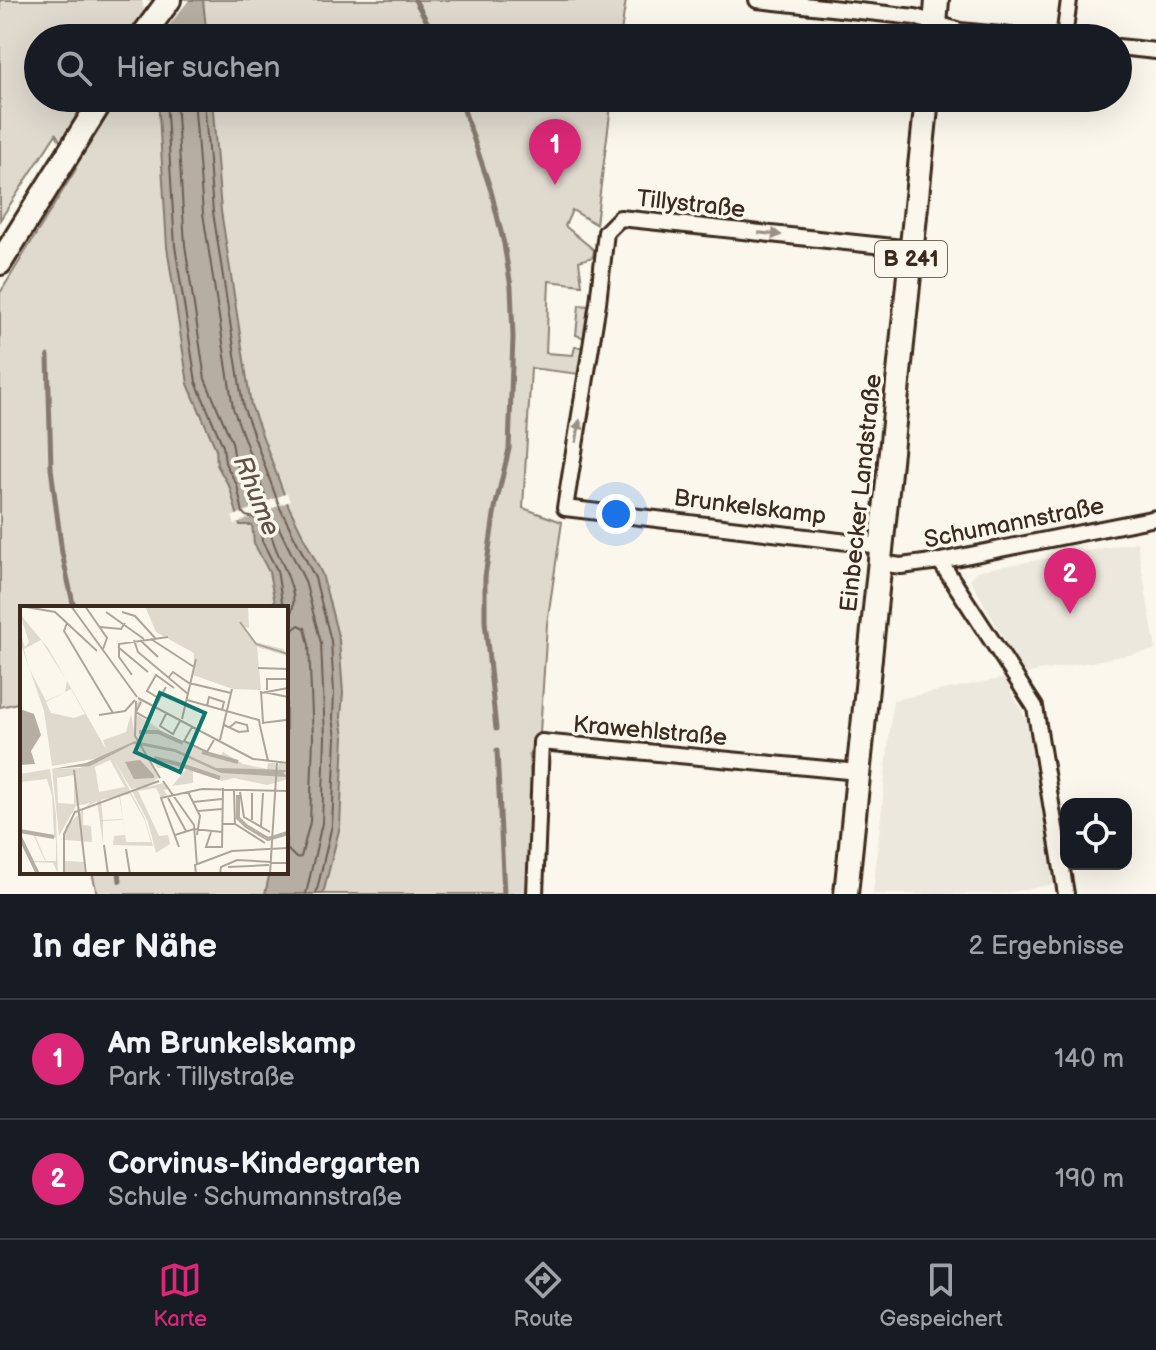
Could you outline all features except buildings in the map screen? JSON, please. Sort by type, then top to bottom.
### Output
[{"type":"main road","points":[[151,24],[169,0]]},
{"type":"main road","points":[[935,24],[937,0]]},
{"type":"main road","points":[[0,263],[94,112]]},
{"type":"main road","name":"Einbecker Landstraße","points":[[846,894],[926,112]]},
{"type":"street","points":[[757,0],[915,17],[924,24]]},
{"type":"street","points":[[1066,24],[1069,0]]},
{"type":"street","points":[[1132,48],[1156,51]]},
{"type":"street","name":"Tillystraße","points":[[565,508],[598,303],[606,232],[620,218],[912,249]]},
{"type":"street","name":"Brunkelskamp","points":[[565,508],[880,554]]},
{"type":"street","name":"Schumannstraße","points":[[880,554],[901,566],[940,561],[1156,518]]},
{"type":"street","points":[[940,561],[1035,707],[1066,894]]},
{"type":"street","name":"Krawehlstraße","points":[[535,894],[541,742],[858,772]]},
{"type":"shaded area","points":[[0,0],[626,0],[622,24],[24,24],[24,112],[610,112],[596,224],[572,210],[565,226],[594,250],[593,257],[579,261],[582,285],[549,281],[546,353],[573,355],[575,347],[583,347],[579,374],[531,368],[523,508],[562,522],[547,624],[540,733],[529,754],[533,803],[528,894],[97,894],[92,874],[288,874],[288,606],[20,606],[20,702],[0,707],[0,293],[76,169],[56,134],[0,220]]},
{"type":"shaded area","points":[[579,305],[588,306],[585,338],[576,335]]},
{"type":"shaded area","points":[[1137,542],[1156,650],[1024,674],[970,579],[976,571]]},
{"type":"shaded area","points":[[1004,678],[1033,732],[1055,884],[1001,894],[873,894],[893,700]]},
{"type":"water","points":[[146,0],[203,0],[206,24],[151,24]]},
{"type":"water","name":"Rhume","points":[[159,112],[213,112],[221,211],[251,405],[288,505],[322,574],[339,640],[344,736],[340,826],[323,894],[265,894],[270,874],[288,874],[288,606],[276,606],[269,572],[254,543],[252,525],[240,525],[230,488],[217,465],[216,449],[188,384],[167,247]]},
{"type":"pier","points":[[142,0],[189,0],[170,24],[147,24]]},
{"type":"pier","points":[[287,493],[290,501],[235,524],[232,517]]},
{"type":"waterway","points":[[415,0],[428,24]]},
{"type":"waterway","points":[[465,112],[491,191],[511,287],[513,337],[509,449],[495,508],[485,577],[485,621],[496,729]]},
{"type":"waterway","points":[[48,356],[51,468],[62,553],[74,606]]},
{"type":"waterway","points":[[497,751],[504,894]]},
{"type":"waterway","points":[[119,874],[120,881]]},
{"type":"place","name":"Am Brunkelskamp","points":[[555,185]]},
{"type":"place","name":"Corvinus-Kindergarten","points":[[1070,614]]}]
